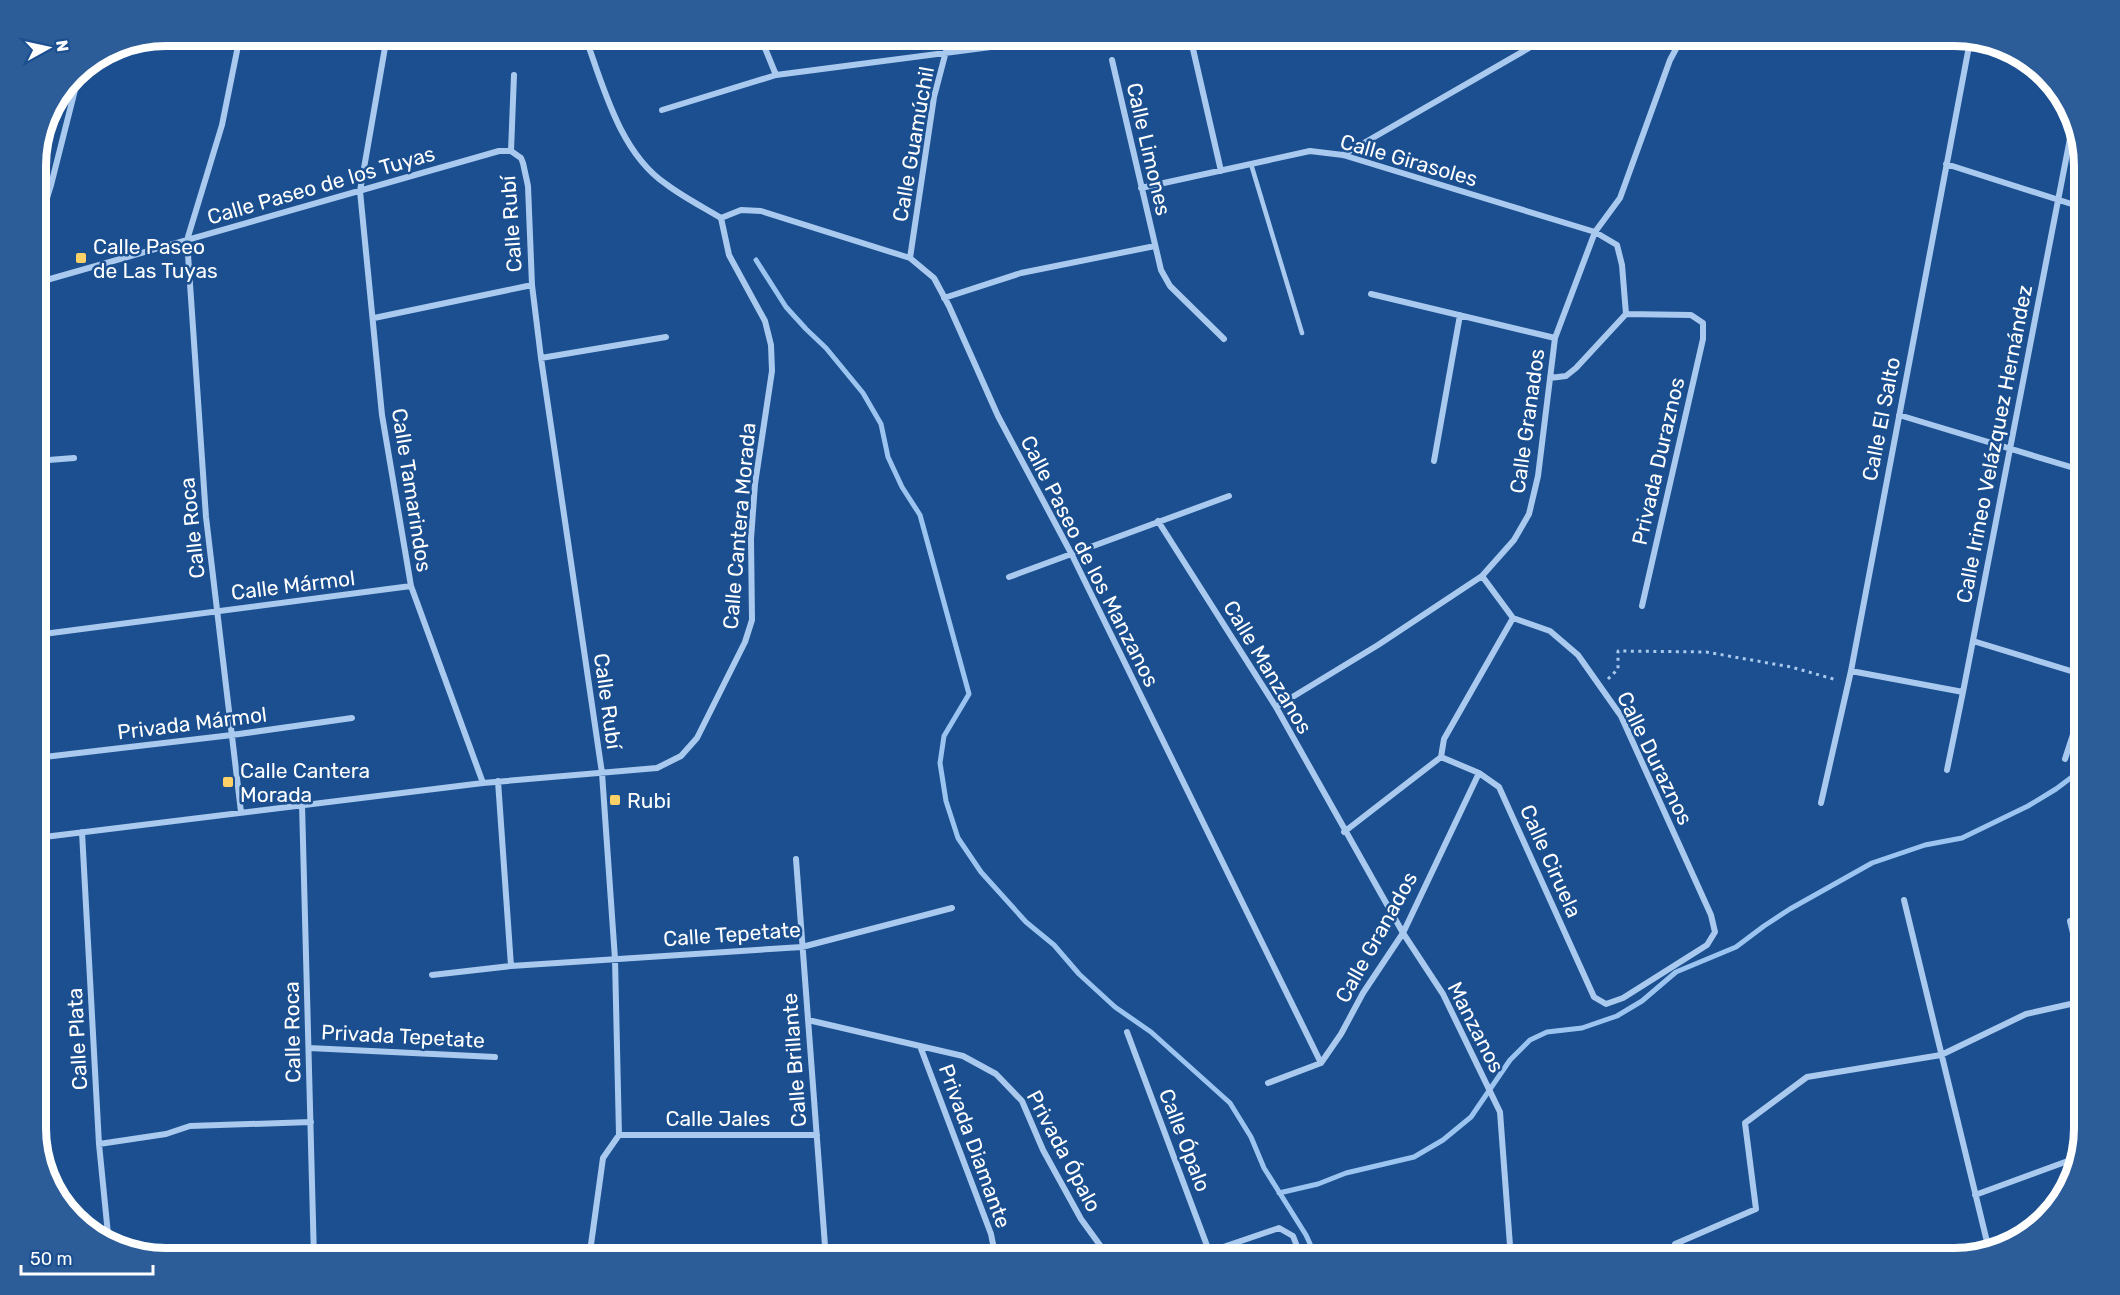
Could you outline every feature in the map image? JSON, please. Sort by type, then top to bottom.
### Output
[{"type":"street","points":[[1192,46],[1221,171]]},
{"type":"street","points":[[1343,156],[1531,46]]},
{"type":"street","name":"Calle Granados","points":[[1276,708],[1378,645],[1482,576],[1514,540],[1529,514],[1538,476],[1555,338],[1595,232],[1620,198],[1670,60],[1678,46]]},
{"type":"street","points":[[187,240],[222,125],[238,47]]},
{"type":"street","name":"Calle Tamarindos","points":[[385,47],[360,191],[382,415],[411,586],[483,783]]},
{"type":"street","points":[[589,47],[609,104],[635,154],[664,183],[721,218]]},
{"type":"street","points":[[764,47],[776,75]]},
{"type":"street","name":"Calle Guamúchil","points":[[910,258],[934,97],[947,47]]},
{"type":"street","points":[[662,110],[776,75],[985,47]]},
{"type":"street","name":"Calle El Salto","points":[[1821,803],[1851,671],[1968,48]]},
{"type":"street","name":"Calle Limones","points":[[1112,60],[1161,270],[1170,286],[1224,339]]},
{"type":"street","points":[[511,152],[514,75]]},
{"type":"street","points":[[47,198],[75,90]]},
{"type":"street","name":"Calle Irineo Velázquez Hernández","points":[[1947,770],[2070,140]]},
{"type":"street","name":"Calle Paseo de los Tuyas","points":[[47,280],[499,151],[511,152]]},
{"type":"street","name":"Calle Rubí","points":[[511,152],[521,159],[528,186],[532,285],[541,358],[602,773],[615,959],[619,1135]]},
{"type":"street","name":"Calle Girasoles","points":[[1142,188],[1310,152],[1343,156],[1595,232]]},
{"type":"street","points":[[1946,164],[2073,205]]},
{"type":"street","name":"Calle Paseo de los Manzanos","points":[[721,218],[741,210],[761,211],[910,258],[934,278],[998,416],[1071,553],[1321,1063]]},
{"type":"street","name":"Calle Cantera Morada","points":[[47,837],[483,783],[657,768],[681,756],[697,738],[746,642],[752,620],[751,539],[755,484],[772,371],[771,345],[765,321],[729,255],[721,218]]},
{"type":"street","points":[[1550,378],[1566,376],[1576,368],[1626,314],[1622,266],[1617,245],[1595,232]]},
{"type":"street","name":"Calle Roca","points":[[187,240],[206,517],[241,812]]},
{"type":"street","points":[[944,298],[1021,273],[1155,246]]},
{"type":"street","points":[[374,318],[532,285]]},
{"type":"street","points":[[1371,294],[1555,338]]},
{"type":"street","name":"Privada Duraznos","points":[[1626,314],[1691,315],[1703,323],[1703,339],[1642,606]]},
{"type":"street","points":[[1434,461],[1460,315]]},
{"type":"street","points":[[541,358],[666,337]]},
{"type":"street","points":[[1899,415],[2073,468]]},
{"type":"street","points":[[47,460],[74,458]]},
{"type":"street","points":[[1009,577],[1229,496]]},
{"type":"street","name":"Calle Manzanos","points":[[1158,521],[1276,708],[1344,832]]},
{"type":"street","points":[[1344,832],[1441,757],[1444,739],[1513,618],[1482,576]]},
{"type":"street","name":"Calle Mármol","points":[[47,634],[411,586]]},
{"type":"street","name":"Calle Duraznos","points":[[1513,618],[1550,631],[1578,655],[1621,716],[1711,915],[1715,932],[1707,945],[1623,998],[1606,1004]]},
{"type":"street","points":[[1973,640],[2074,672]]},
{"type":"street","points":[[1851,671],[1964,692]]},
{"type":"street","name":"Privada Mármol","points":[[47,758],[352,718]]},
{"type":"street","points":[[2065,759],[2074,733]]},
{"type":"street","name":"Calle Ciruela","points":[[1441,757],[1479,773],[1499,787],[1594,997],[1606,1004]]},
{"type":"street","name":"Calle Granados","points":[[1321,1063],[1402,933],[1479,773]]},
{"type":"street","points":[[432,975],[512,966],[498,782]]},
{"type":"street","name":"Calle Roca","points":[[302,804],[314,1248]]},
{"type":"street","name":"Calle Plata","points":[[82,832],[99,1144],[108,1232]]},
{"type":"street","name":"Manzanos","points":[[1344,832],[1402,933],[1443,994],[1500,1112],[1510,1248]]},
{"type":"street","name":"Calle Brillante","points":[[796,859],[825,1248]]},
{"type":"street","points":[[1904,900],[1987,1243]]},
{"type":"street","name":"Calle Tepetate","points":[[512,966],[802,947],[952,908]]},
{"type":"street","points":[[2070,921],[2074,936]]},
{"type":"street","points":[[1675,1248],[1675,1244],[1756,1209],[1745,1123],[1807,1077],[1941,1055],[2026,1014],[2074,1002]]},
{"type":"street","name":"Privada Ópalo","points":[[808,1020],[963,1056],[996,1074],[1022,1101],[1043,1150],[1081,1219],[1102,1248]]},
{"type":"street","name":"Calle Ópalo","points":[[1127,1032],[1208,1248]]},
{"type":"street","name":"Privada Diamante","points":[[920,1046],[991,1234],[994,1248]]},
{"type":"street","name":"Privada Tepetate","points":[[309,1048],[495,1057]]},
{"type":"street","points":[[1268,1083],[1321,1063]]},
{"type":"street","points":[[99,1144],[166,1134],[190,1126],[311,1122]]},
{"type":"street","points":[[591,1248],[603,1158],[619,1135]]},
{"type":"street","name":"Calle Jales","points":[[619,1135],[817,1135]]},
{"type":"street","points":[[1975,1195],[2068,1161]]},
{"type":"street","points":[[1230,1248],[1279,1228],[1293,1236],[1298,1248]]},
{"type":"lane","points":[[1251,164],[1302,333]]},
{"type":"path","points":[[1600,687],[1618,669],[1618,651],[1706,652],[1791,667],[1848,683]]},
{"type":"waterway","points":[[756,260],[786,307],[826,348],[863,393],[881,424],[888,457],[902,487],[920,515],[969,694],[944,736],[940,763],[946,801],[958,838],[981,872],[1026,922],[1054,945],[1079,974],[1115,1007],[1151,1032],[1230,1103],[1251,1137],[1264,1168],[1312,1248]]},
{"type":"waterway","points":[[1279,1193],[1318,1184],[1346,1173],[1414,1157],[1443,1140],[1471,1117],[1510,1060],[1530,1040],[1547,1032],[1582,1028],[1617,1016],[1642,1001],[1676,972],[1736,947],[1790,909],[1872,863],[1925,845],[1962,838],[2028,806],[2074,776]]},
{"type":"place","name":"Calle Paseo de Las Tuyas","points":[[81,258]]},
{"type":"place","name":"Calle Cantera Morada","points":[[228,782]]},
{"type":"place","name":"Rubi","points":[[615,800]]}]
